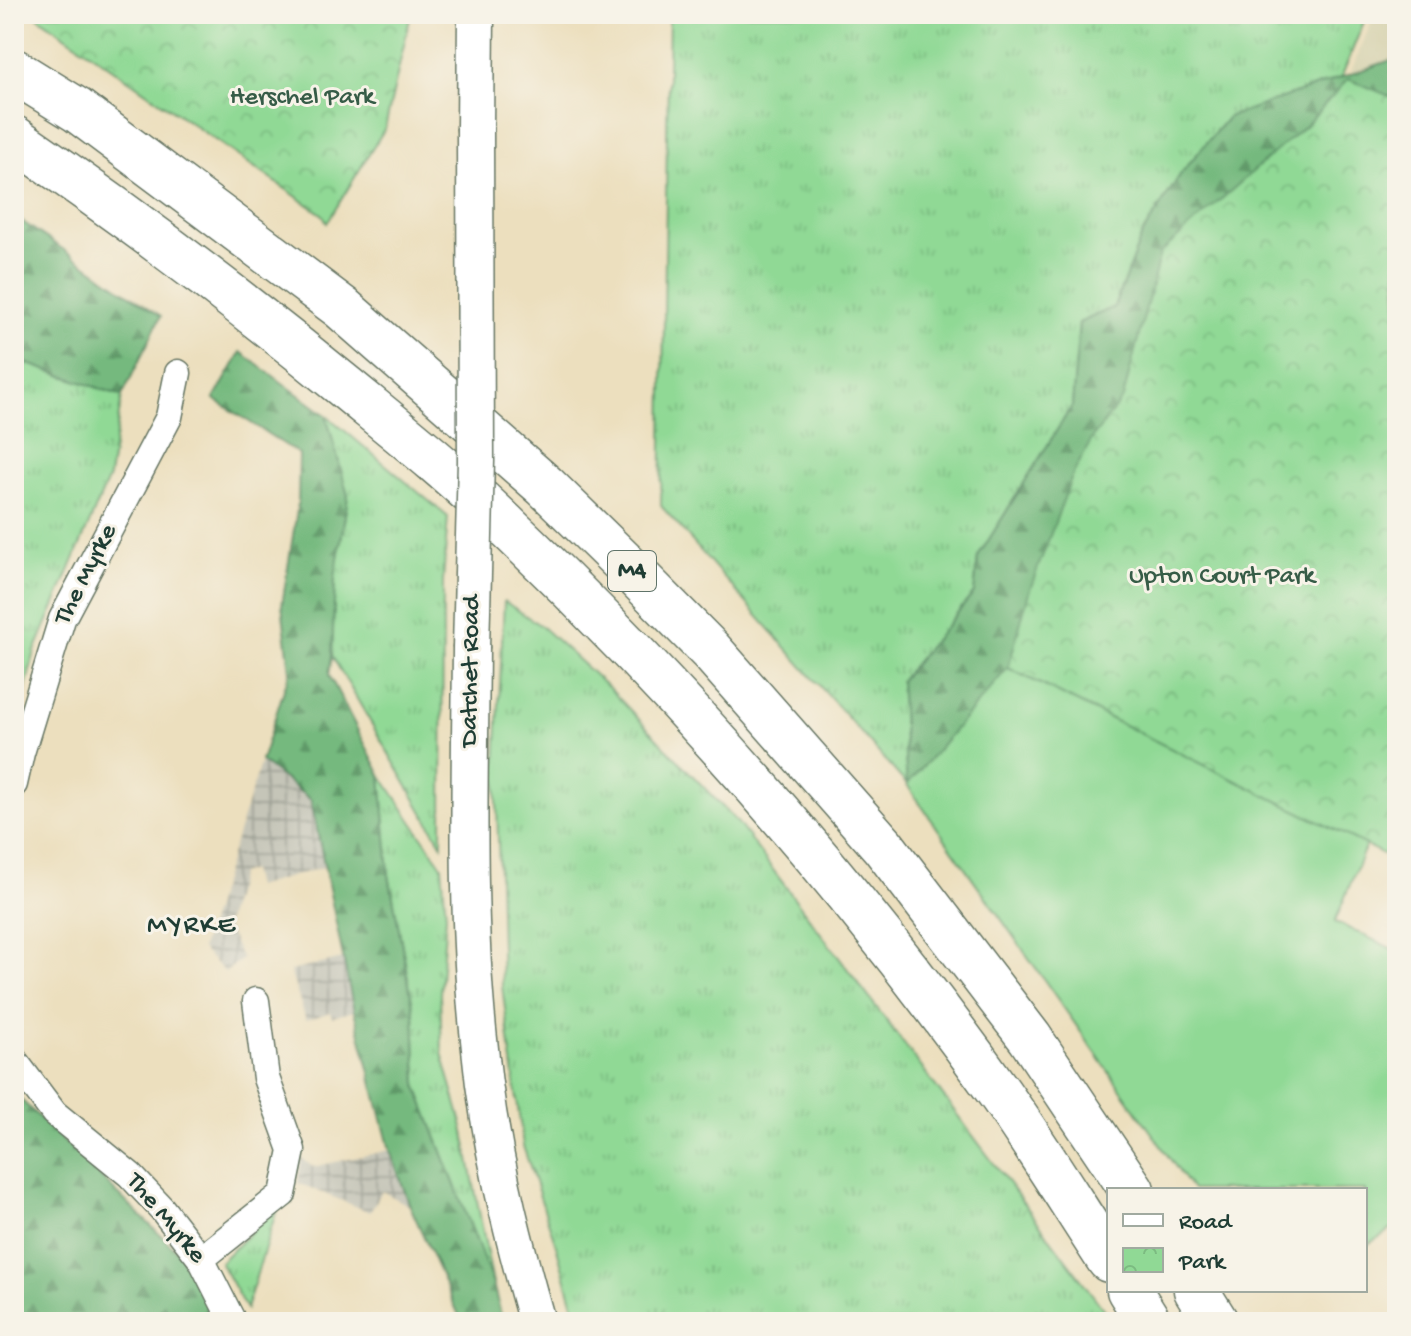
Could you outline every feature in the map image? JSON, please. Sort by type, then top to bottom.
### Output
[{"type":"highway","name":"M4","points":[[14,71],[77,110],[342,308],[545,486],[630,569],[711,651],[883,846],[1030,1038],[1131,1188]]},
{"type":"highway","name":"M4","points":[[14,138],[194,265],[390,423],[492,512],[616,636],[751,781],[834,879],[1000,1095],[1107,1257]]},
{"type":"highway","points":[[1130,1292],[1149,1322]]},
{"type":"highway","points":[[1197,1292],[1216,1322]]},
{"type":"main road","name":"Datchet Road","points":[[476,14],[476,461],[470,876],[474,984],[480,1050],[500,1177],[537,1322]]},
{"type":"street","name":"The Myrke","points":[[14,784],[62,619],[169,417],[178,373]]},
{"type":"street","points":[[201,1259],[283,1194],[292,1150],[266,1078],[256,1001]]},
{"type":"street","name":"The Myrke","points":[[14,1060],[54,1113],[130,1175],[162,1209],[201,1259],[233,1322]]},
{"type":"shaded area","points":[[1375,14],[1397,14],[1397,99],[1348,79]]},
{"type":"shaded area","points":[[261,761],[311,800],[324,867],[255,887],[251,870],[240,874],[225,925],[242,959],[225,972],[201,949]]},
{"type":"shaded area","points":[[343,959],[354,1011],[332,1017],[331,1012],[306,1020],[290,971]]},
{"type":"shaded area","points":[[390,1150],[410,1206],[382,1191],[370,1212],[298,1183],[301,1158],[313,1167]]},
{"type":"green space","name":"Herschel Park","points":[[34,14],[411,14],[385,128],[327,223],[323,215]]},
{"type":"green space","points":[[669,14],[1367,14],[1341,78],[1228,117],[1182,172],[1142,235],[1114,307],[1079,323],[1072,406],[978,557],[974,593],[900,681],[907,785],[661,506]]},
{"type":"green space","points":[[1397,58],[1397,151],[1089,604],[1008,668],[907,785],[900,681],[974,593],[978,557],[1072,406],[1079,323],[1114,307],[1142,235],[1182,172],[1228,117]]},
{"type":"green space","name":"Upton Court Park","points":[[1348,79],[1397,99],[1397,861],[1008,668],[1029,592],[1073,474],[1093,437],[1123,398],[1160,253],[1307,124]]},
{"type":"green space","points":[[14,216],[161,316],[122,396],[14,359]]},
{"type":"green space","points":[[241,352],[326,415],[348,496],[335,577],[329,675],[381,775],[389,875],[414,1012],[417,1087],[493,1284],[503,1322],[462,1322],[410,1206],[390,1150],[354,1011],[311,800],[261,761],[290,671],[282,605],[298,504],[299,454],[214,399]]},
{"type":"green space","points":[[14,359],[122,396],[109,477],[35,651],[14,734]]},
{"type":"green space","points":[[326,415],[448,517],[443,581],[442,845],[332,656],[335,577],[348,496]]},
{"type":"green space","points":[[504,601],[541,626],[609,688],[737,822],[1113,1322],[578,1322],[523,1146],[502,986],[496,765]]},
{"type":"green space","points":[[1008,668],[1366,845],[1335,922],[1397,951],[1397,1226],[1367,1245],[1367,1188],[1191,1188],[907,785]]},
{"type":"green space","points":[[381,775],[442,866],[446,915],[440,994],[442,1053],[463,1127],[493,1284],[417,1087],[414,1012],[389,875]]},
{"type":"green space","points":[[14,1093],[178,1252],[218,1322],[14,1322]]},
{"type":"green space","points":[[278,1206],[246,1309],[220,1262]]},
{"type":"district","name":"MYRKE","points":[[192,926]]}]
